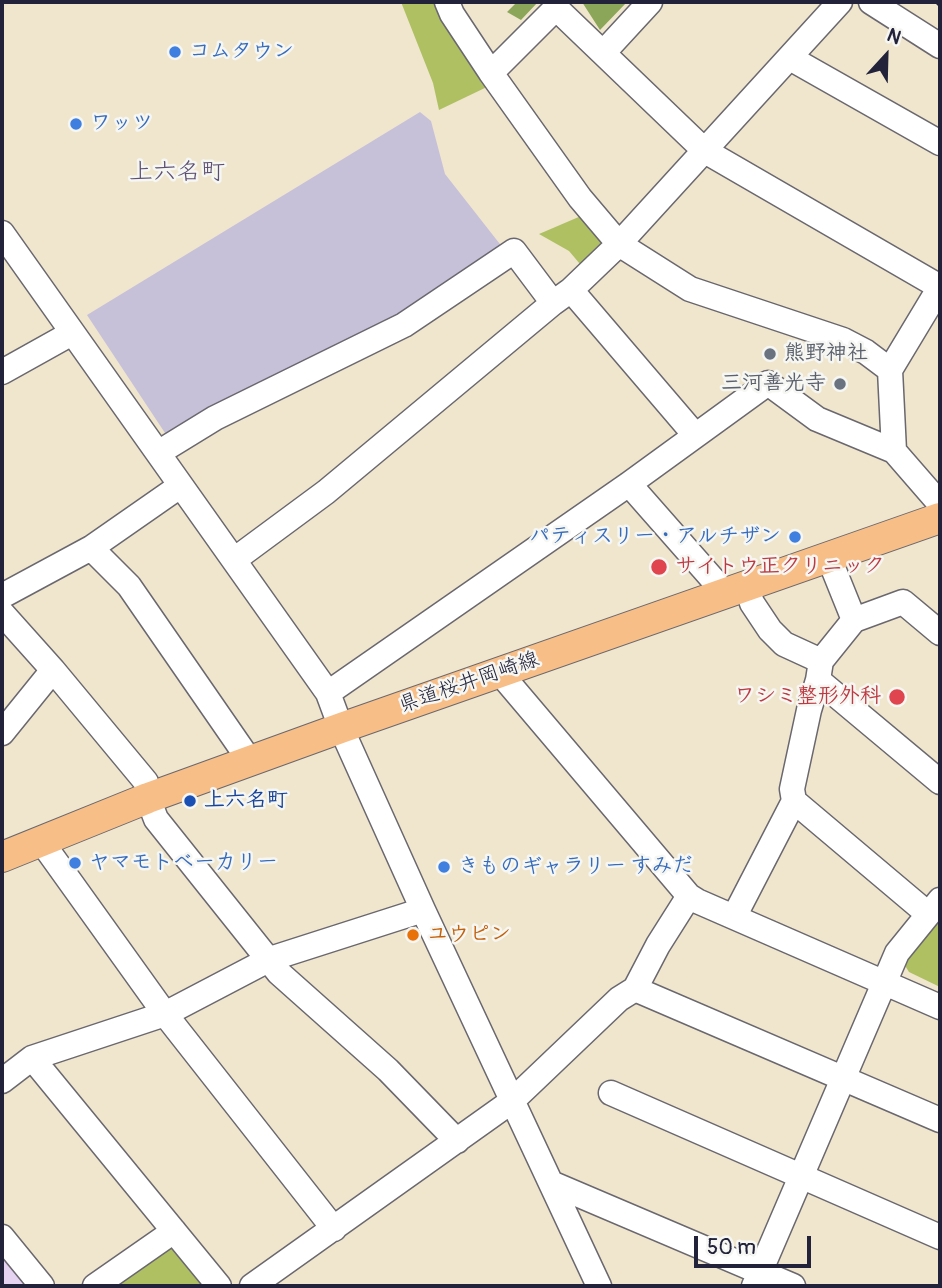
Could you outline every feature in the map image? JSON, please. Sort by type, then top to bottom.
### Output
[{"type":"main road","name":"県道桜井岡崎線","points":[[2,858],[148,798],[341,728],[788,569],[829,558],[940,518]]},
{"type":"street","points":[[447,2],[491,73],[580,198],[619,244],[690,289],[843,340],[890,369]]},
{"type":"street","points":[[603,53],[650,2]]},
{"type":"street","points":[[234,560],[326,492],[562,296],[619,244],[840,2]]},
{"type":"street","points":[[871,2],[940,46]]},
{"type":"street","points":[[491,73],[556,8],[705,151],[940,287],[890,369],[894,451]]},
{"type":"street","points":[[790,58],[940,144]]},
{"type":"street","points":[[2,233],[328,693],[341,728],[423,909],[599,1286]]},
{"type":"street","points":[[158,453],[215,418],[404,326],[514,251],[562,296],[695,435]]},
{"type":"street","points":[[2,372],[72,333]]},
{"type":"street","points":[[328,693],[629,484],[768,383],[817,419],[894,451],[940,505]]},
{"type":"street","points":[[629,484],[752,603],[770,630],[784,644],[819,670],[940,782]]},
{"type":"street","points":[[2,596],[92,548],[180,486]]},
{"type":"street","points":[[92,548],[129,586],[250,761]]},
{"type":"street","points":[[829,558],[855,620]]},
{"type":"street","points":[[734,917],[794,802],[792,789],[819,670],[855,620],[903,602],[940,633]]},
{"type":"street","points":[[2,613],[146,782],[148,798],[156,819],[279,973],[388,1070],[457,1141]]},
{"type":"street","points":[[2,733],[53,670]]},
{"type":"street","points":[[500,673],[689,896],[940,1007]]},
{"type":"street","points":[[757,1280],[897,953],[934,907],[794,802]]},
{"type":"street","points":[[41,841],[165,1014],[334,1229]]},
{"type":"street","points":[[252,1286],[512,1101],[619,999],[635,989],[657,945],[689,896]]},
{"type":"street","points":[[2,1081],[32,1058],[165,1014],[270,959],[423,909]]},
{"type":"street","points":[[635,989],[940,1120]]},
{"type":"street","points":[[32,1058],[219,1286]]},
{"type":"street","points":[[611,1093],[940,1237]]},
{"type":"street","points":[[551,1183],[757,1280],[793,1286]]},
{"type":"street","points":[[96,1286],[174,1231]]},
{"type":"street","points":[[2,1237],[42,1286]]},
{"type":"shaded area","points":[[420,112],[431,121],[445,174],[503,248],[405,313],[167,436],[87,315]]},
{"type":"shaded area","points":[[2,1253],[29,1286],[2,1286]]},
{"type":"green space","points":[[401,2],[436,2],[489,86],[439,110],[433,83]]},
{"type":"green space","points":[[517,2],[538,2],[521,20],[507,12]]},
{"type":"green space","points":[[582,2],[627,2],[600,30]]},
{"type":"green space","points":[[581,216],[604,243],[580,264],[569,251],[539,234]]},
{"type":"green space","points":[[936,918],[940,922],[940,987],[909,972],[904,964]]},
{"type":"green space","points":[[175,1244],[211,1286],[107,1286]]},
{"type":"place","name":"コムタウン","points":[[175,52]]},
{"type":"place","name":"ワッツ","points":[[76,124]]},
{"type":"place","name":"熊野神社","points":[[770,354]]},
{"type":"place","name":"三河善光寺","points":[[840,384]]},
{"type":"place","name":"パティスリー・アルチザン","points":[[795,537]]},
{"type":"place","name":"サイトウ正クリニック","points":[[659,567]]},
{"type":"place","name":"ワシミ整形外科","points":[[897,697]]},
{"type":"place","name":"上六名町","points":[[190,801]]},
{"type":"place","name":"ヤマモトベーカリー","points":[[75,863]]},
{"type":"place","name":"きものギャラリー すみだ","points":[[444,867]]},
{"type":"place","name":"ユウピン","points":[[413,935]]},
{"type":"district","name":"上六名町","points":[[177,173]]}]
